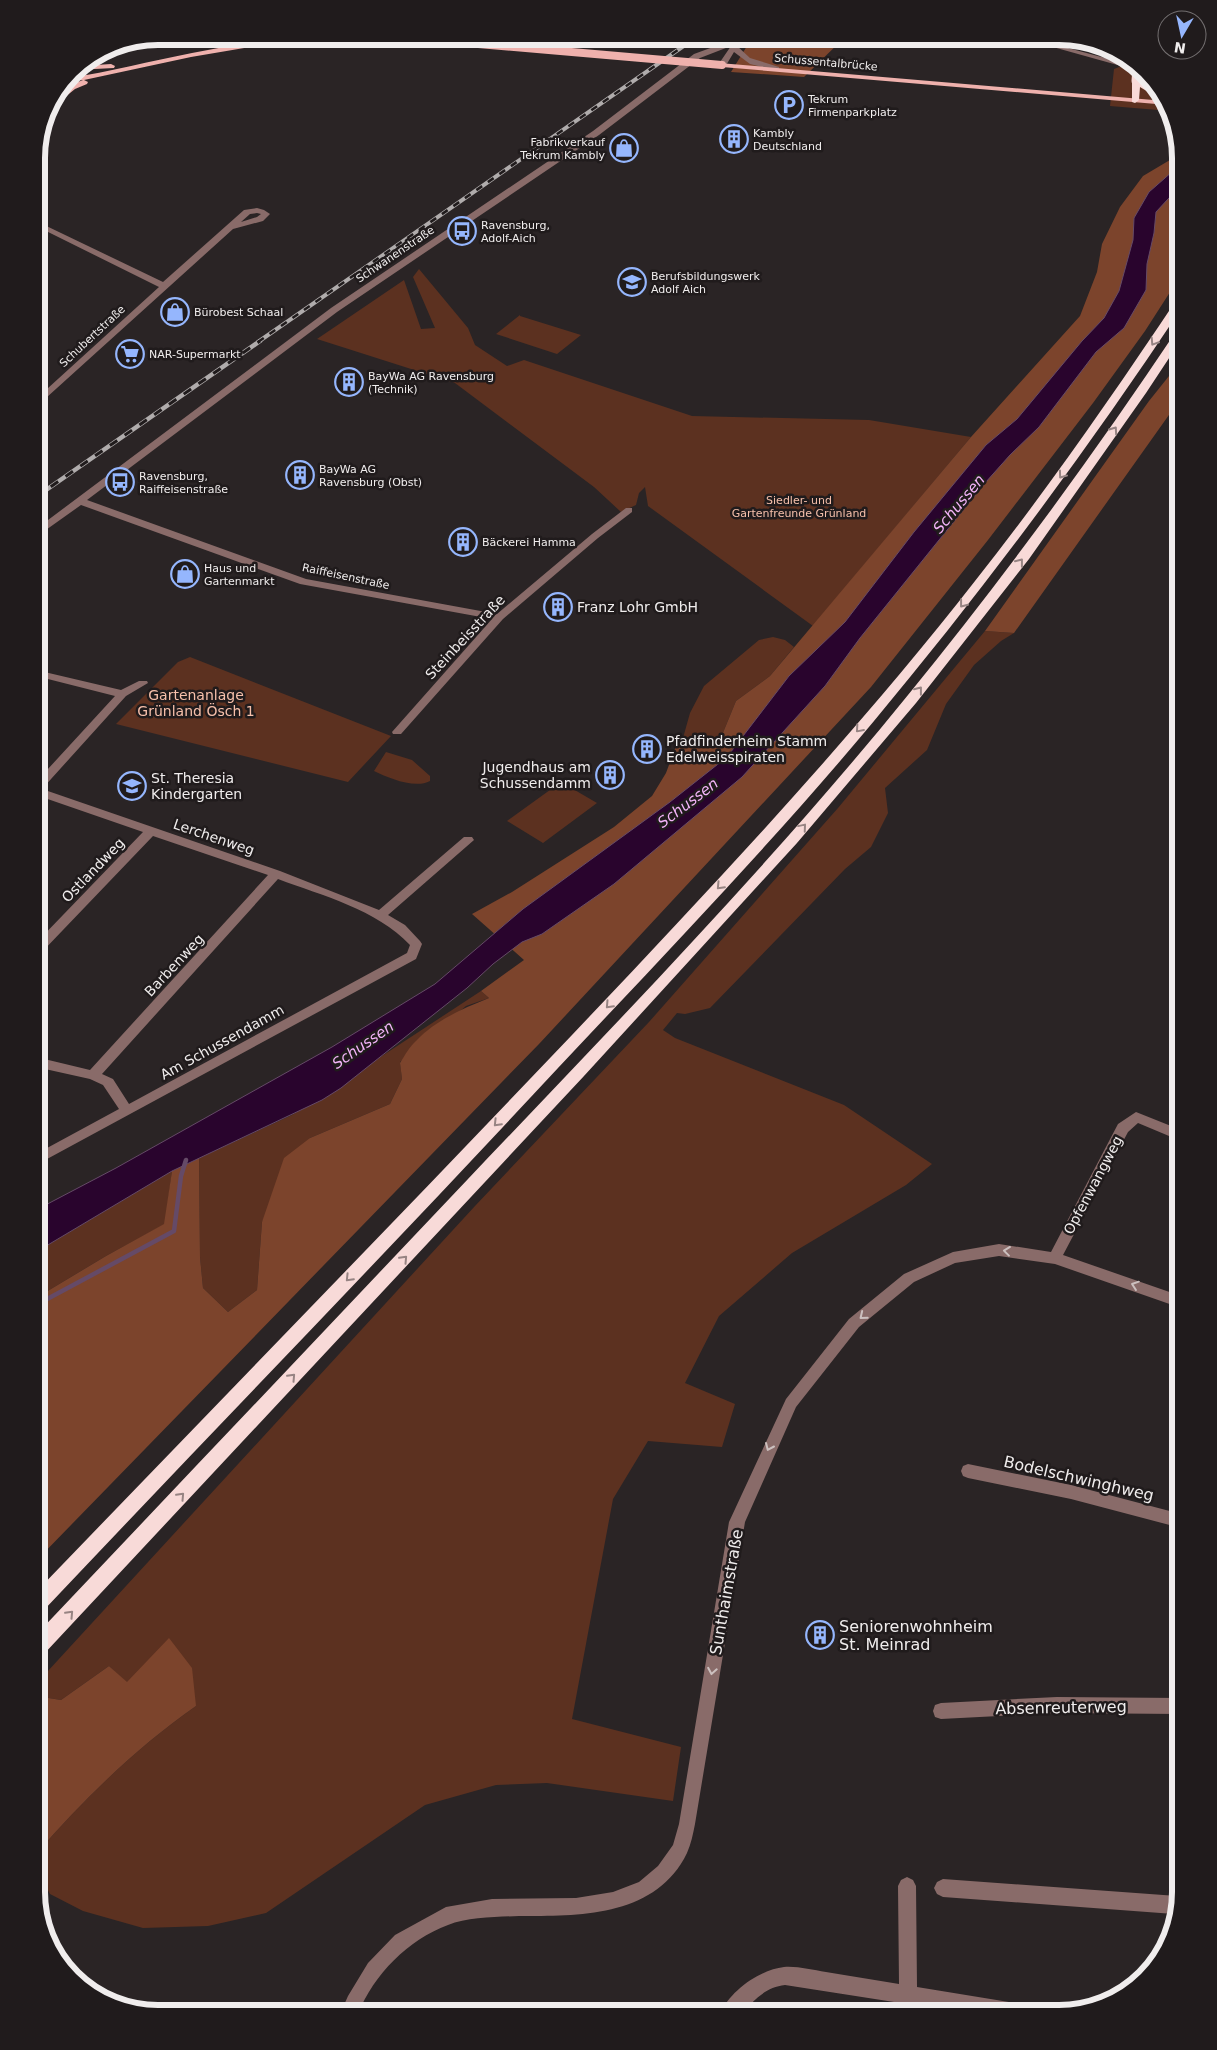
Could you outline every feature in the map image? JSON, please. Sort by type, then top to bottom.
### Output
[{"type":"highway","points":[[1134,100],[1136,75]]},
{"type":"highway","points":[[1136,81],[1148,88]]},
{"type":"highway","points":[[45,1596],[494,1127],[753,851],[891,692],[1009,546],[1105,416],[1172,315]]},
{"type":"highway","points":[[45,1640],[579,1072],[787,846],[911,700],[1025,556],[1172,346]]},
{"type":"main road","points":[[85,71],[187,49],[217,45]]},
{"type":"main road","points":[[77,79],[250,45]]},
{"type":"main road","name":"Schussentalbrücke","points":[[477,45],[1156,101]]},
{"type":"main road","points":[[90,67],[111,66]]},
{"type":"main road","points":[[66,92],[72,87],[98,76]]},
{"type":"street","name":"Schwanenstraße","points":[[45,527],[334,310],[596,133],[698,56],[730,45]]},
{"type":"street","points":[[1053,45],[1124,65]]},
{"type":"street","points":[[722,65],[734,47],[738,54],[746,60],[776,69]]},
{"type":"street","name":"Schubertstraße","points":[[45,396],[231,226]]},
{"type":"street","points":[[45,230],[164,286]]},
{"type":"street","name":"Raiffeisenstraße","points":[[80,500],[304,582],[499,617]]},
{"type":"street","name":"Steinbeisstraße","points":[[398,732],[499,617],[589,541],[630,510]]},
{"type":"street","points":[[45,675],[122,694]]},
{"type":"street","points":[[45,780],[122,694],[143,683]]},
{"type":"street","name":"Lerchenweg","points":[[45,793],[276,874],[380,914],[401,928],[416,944]]},
{"type":"street","name":"Ostlandweg","points":[[45,942],[151,831]]},
{"type":"street","points":[[380,914],[468,840]]},
{"type":"street","name":"Barbenweg","points":[[93,1074],[276,874]]},
{"type":"street","name":"Am Schussendamm","points":[[45,1155],[412,956],[416,944]]},
{"type":"street","points":[[45,1068],[93,1074],[108,1082],[127,1111]]},
{"type":"street","name":"Opfenwangweg","points":[[1055,1258],[1124,1128],[1136,1117],[1172,1132]]},
{"type":"street","name":"Sunthaimstraße","points":[[353,2005],[374,1969],[401,1941],[446,1916],[492,1908],[576,1907],[613,1901],[646,1889],[664,1872],[680,1849],[687,1824],[738,1522],[775,1435],[791,1404],[854,1323],[909,1278],[953,1258],[999,1250],[1055,1258],[1172,1299]]},
{"type":"street","name":"Bodelschwinghweg","points":[[968,1471],[1071,1492],[1172,1519]]},
{"type":"street","name":"Absenreuterweg","points":[[941,1711],[1057,1705],[1172,1706]]},
{"type":"street","points":[[907,1886],[908,1993]]},
{"type":"street","points":[[943,1888],[1171,1905]]},
{"type":"street","points":[[737,2005],[750,1990],[762,1982],[780,1976],[807,1978],[977,2005]]},
{"type":"green space","points":[[1124,65],[1134,73],[1153,95],[1161,110],[1110,106],[1114,69]]},
{"type":"green space","name":"Siedler- und Gartenfreunde Grünland","points":[[419,269],[468,328],[475,345],[507,366],[524,360],[692,416],[869,420],[971,437],[813,626],[648,506],[645,487],[639,493],[636,505],[621,512],[594,487],[455,383],[317,339],[404,280],[421,329],[435,328],[413,277]]},
{"type":"green space","points":[[520,315],[581,335],[557,354],[496,334]]},
{"type":"green space","points":[[985,631],[1014,633],[1001,641],[974,665],[946,704],[927,750],[885,788],[888,813],[871,847],[845,869],[710,1008],[685,1014],[677,1013],[663,1030],[675,1038],[844,1105],[932,1164],[906,1185],[792,1253],[719,1316],[685,1383],[735,1404],[722,1447],[648,1441],[613,1499],[572,1719],[681,1747],[673,1801],[547,1783],[496,1785],[425,1805],[266,1913],[208,1926],[143,1928],[83,1911],[50,1894],[45,1885],[45,1844],[111,1775],[152,1739],[196,1706],[127,1683],[109,1666],[61,1700],[45,1697],[45,1674],[475,1206],[649,1022],[838,808]]},
{"type":"green space","points":[[773,637],[785,640],[794,647],[770,676],[736,701],[720,740],[683,738],[690,713],[704,686],[759,640]]},
{"type":"green space","name":"Gartenanlage Grünland Ösch 1","points":[[190,657],[391,736],[348,782],[116,724],[178,662]]},
{"type":"green space","points":[[386,752],[412,760],[430,776],[430,781],[417,784],[409,783],[374,771]]},
{"type":"green space","points":[[561,782],[597,803],[543,843],[507,821]]},
{"type":"green space","points":[[481,991],[489,998],[466,1006],[400,1062],[402,1079],[390,1104],[310,1138],[262,1222],[257,1290],[228,1312],[203,1288],[200,1257],[199,1158],[292,1115]]},
{"type":"green space","points":[[172,1171],[165,1224],[106,1256],[45,1293],[45,1247]]},
{"type":"shaded area","points":[[837,45],[804,77],[731,72],[747,46]]},
{"type":"shaded area","points":[[1172,159],[1172,289],[1145,331],[1093,403],[988,540],[871,687],[539,1044],[45,1552],[45,1293],[164,1224],[172,1171],[199,1158],[200,1257],[203,1288],[228,1312],[257,1290],[262,1222],[284,1158],[310,1138],[390,1104],[402,1079],[400,1063],[414,1042],[433,1026],[460,1010],[489,998],[481,991],[524,960],[472,914],[512,892],[614,827],[652,796],[666,773],[679,738],[720,740],[736,701],[770,676],[971,437],[1080,316],[1097,272],[1102,244],[1120,207],[1143,176]]},
{"type":"shaded area","points":[[1172,372],[1172,411],[1014,633],[985,631],[1149,401]]},
{"type":"shaded area","points":[[169,1638],[192,1668],[196,1706],[152,1739],[111,1775],[45,1844],[45,1697],[61,1700],[109,1666],[127,1682]]},
{"type":"water","name":"Schussen","points":[[1172,172],[1172,195],[1156,212],[1154,233],[1147,264],[1146,290],[1124,328],[1096,352],[1039,427],[985,483],[860,638],[825,686],[742,777],[614,884],[542,934],[522,942],[341,1088],[322,1100],[172,1171],[45,1247],[45,1205],[116,1168],[332,1047],[435,984],[523,909],[670,802],[727,757],[789,676],[845,622],[914,532],[986,445],[1017,419],[1082,341],[1104,318],[1119,291],[1133,240],[1134,218],[1149,192]]},
{"type":"waterway","points":[[45,1300],[174,1231],[181,1176],[186,1160]]},
{"type":"railway","points":[[258,342],[685,45]]},
{"type":"railway","points":[[45,491],[260,341]]},
{"type":"place","name":"Tekrum Firmenparkplatz","points":[[789,105]]},
{"type":"place","name":"Kambly Deutschland","points":[[734,139]]},
{"type":"place","name":"Fabrikverkauf Tekrum Kambly","points":[[624,148]]},
{"type":"place","name":"Ravensburg, Adolf-Aich","points":[[462,231]]},
{"type":"place","name":"Berufsbildungswerk Adolf Aich","points":[[632,282]]},
{"type":"place","name":"Bürobest Schaal","points":[[175,312]]},
{"type":"place","name":"NAR-Supermarkt","points":[[130,354]]},
{"type":"place","name":"BayWa AG Ravensburg (Technik)","points":[[349,382]]},
{"type":"place","name":"BayWa AG Ravensburg (Obst)","points":[[300,475]]},
{"type":"place","name":"Ravensburg, Raiffeisenstraße","points":[[120,482]]},
{"type":"place","name":"Bäckerei Hamma","points":[[463,542]]},
{"type":"place","name":"Haus und Gartenmarkt","points":[[185,574]]},
{"type":"place","name":"Franz Lohr GmbH","points":[[558,607]]},
{"type":"place","name":"Pfadfinderheim Stamm Edelweisspiraten","points":[[647,749]]},
{"type":"place","name":"Jugendhaus am Schussendamm","points":[[610,775]]},
{"type":"place","name":"St. Theresia Kindergarten","points":[[132,786]]},
{"type":"place","name":"Seniorenwohnheim St. Meinrad","points":[[820,1635]]}]
